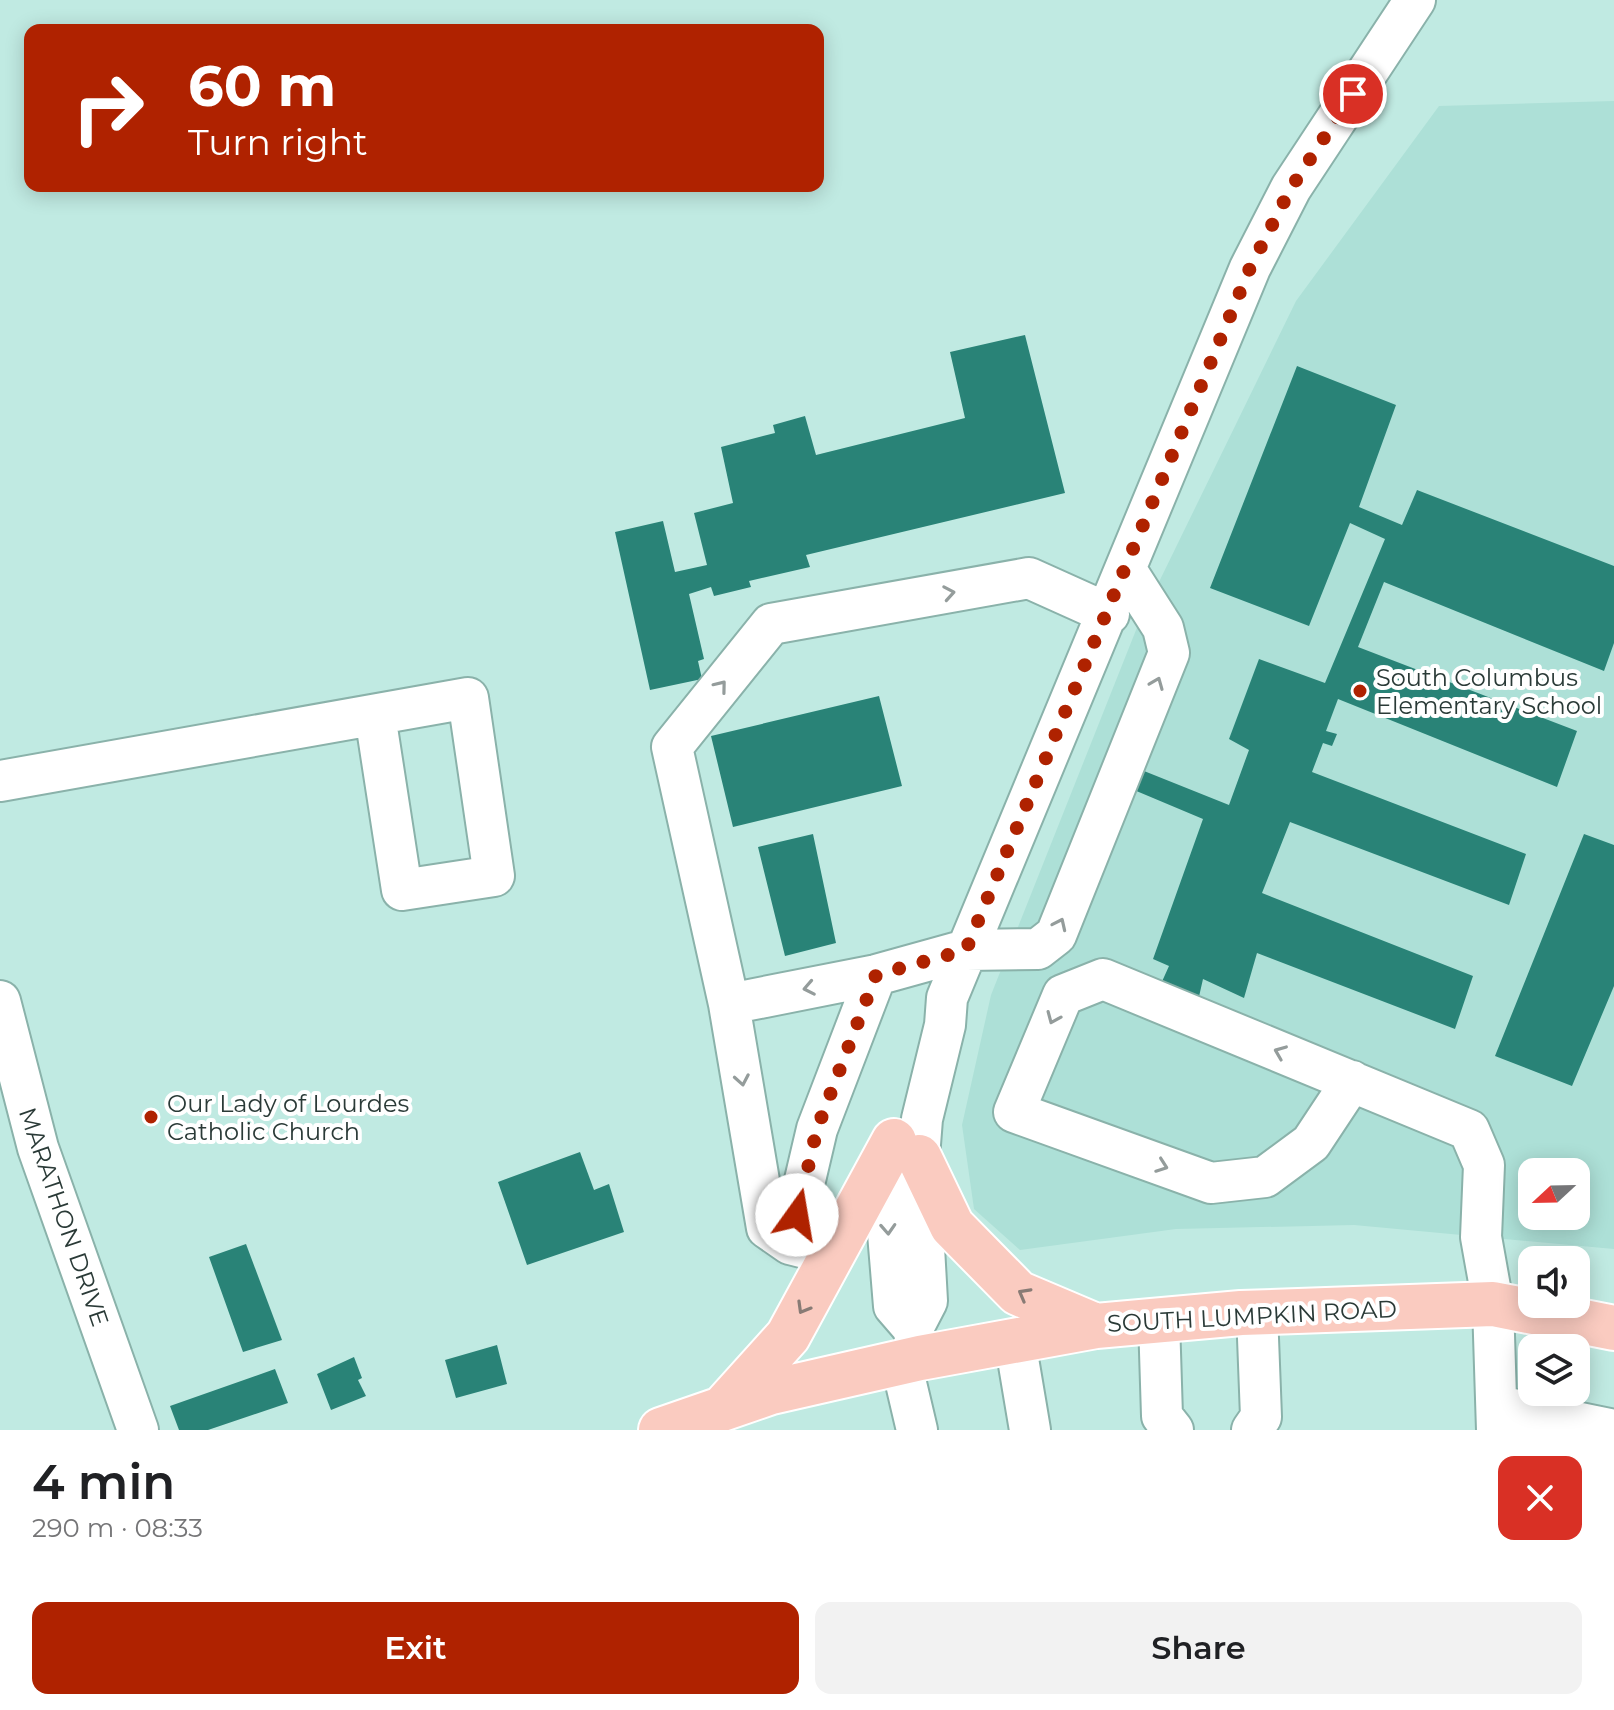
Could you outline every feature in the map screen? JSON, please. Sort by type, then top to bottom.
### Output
[{"type":"main road","points":[[726,1419],[788,1336],[833,1255],[906,1149],[952,1226],[1018,1293],[1096,1326]]},
{"type":"main road","name":"SOUTH LUMPKIN ROAD","points":[[661,1430],[726,1419],[771,1392],[911,1350],[1015,1341],[1096,1326],[1257,1312],[1493,1304],[1614,1328]]},
{"type":"street","points":[[917,1430],[911,1350],[927,1301],[906,1149],[922,1119],[945,1025],[947,998],[1109,614],[1250,268],[1291,188],[1415,0]]},
{"type":"street","points":[[729,1004],[876,975],[966,950],[1038,949],[1056,935],[1169,653],[1163,628],[1126,570]]},
{"type":"street","points":[[778,1236],[672,747],[771,624],[1029,578],[1109,614]]},
{"type":"street","points":[[0,781],[468,698],[494,876],[402,890],[375,715]]},
{"type":"street","points":[[778,1236],[876,975]]},
{"type":"street","points":[[1352,1081],[1311,1143],[1265,1177],[1211,1183],[1014,1112],[1063,995],[1103,979],[1352,1081],[1469,1130],[1484,1165],[1481,1237],[1493,1304],[1497,1418],[1589,1427]]},
{"type":"street","name":"MARATHON DRIVE","points":[[0,1001],[38,1148],[138,1430]]},
{"type":"street","points":[[778,1236],[833,1255]]},
{"type":"street","points":[[1252,1430],[1261,1417],[1257,1312]]},
{"type":"street","points":[[1159,1320],[1162,1416],[1173,1430]]},
{"type":"street","points":[[1015,1341],[1030,1430]]},
{"type":"shaded area","points":[[1614,101],[1614,1249],[1354,1225],[1176,1229],[1020,1250],[974,1209],[962,1125],[991,995],[1138,625],[1296,301],[1439,106]]},
{"type":"building","points":[[1025,335],[1065,493],[806,555],[810,567],[749,581],[751,587],[714,596],[711,587],[689,594],[704,659],[698,661],[702,679],[650,690],[615,532],[663,521],[675,572],[707,565],[694,513],[733,503],[721,447],[775,433],[773,425],[805,416],[816,455],[965,418],[950,352]]},
{"type":"building","name":"South Columbus Elementary School","points":[[1297,366],[1396,405],[1359,507],[1402,525],[1417,490],[1614,566],[1614,643],[1604,671],[1384,582],[1358,647],[1577,731],[1557,787],[1338,699],[1326,731],[1337,734],[1332,746],[1323,743],[1312,772],[1526,854],[1509,905],[1290,822],[1262,893],[1473,976],[1455,1029],[1257,953],[1244,998],[1203,979],[1198,1001],[1160,986],[1169,966],[1153,959],[1203,819],[1134,790],[1139,769],[1229,805],[1249,750],[1229,739],[1259,659],[1325,683],[1385,539],[1350,523],[1309,626],[1210,588]]},
{"type":"building","points":[[879,696],[902,786],[733,827],[711,736]]},
{"type":"building","points":[[813,834],[836,943],[785,956],[758,847]]},
{"type":"building","points":[[1584,834],[1614,845],[1614,986],[1572,1086],[1495,1056]]},
{"type":"building","points":[[580,1152],[594,1190],[609,1184],[624,1232],[527,1265],[498,1182]]},
{"type":"building","points":[[246,1244],[282,1340],[243,1352],[209,1257]]},
{"type":"building","points":[[497,1345],[507,1384],[456,1398],[445,1360]]},
{"type":"building","points":[[354,1357],[362,1378],[358,1380],[366,1396],[331,1410],[317,1374]]},
{"type":"building","points":[[275,1369],[288,1403],[208,1430],[179,1430],[170,1406]]},
{"type":"place","name":"South Columbus Elementary School","points":[[1360,691]]},
{"type":"place","name":"Our Lady of Lourdes Catholic Church","points":[[151,1117]]},
{"type":"route","points":[[797,1215],[817,1129],[876,975],[966,950],[1109,614],[1250,268],[1291,188],[1353,94]]}]
